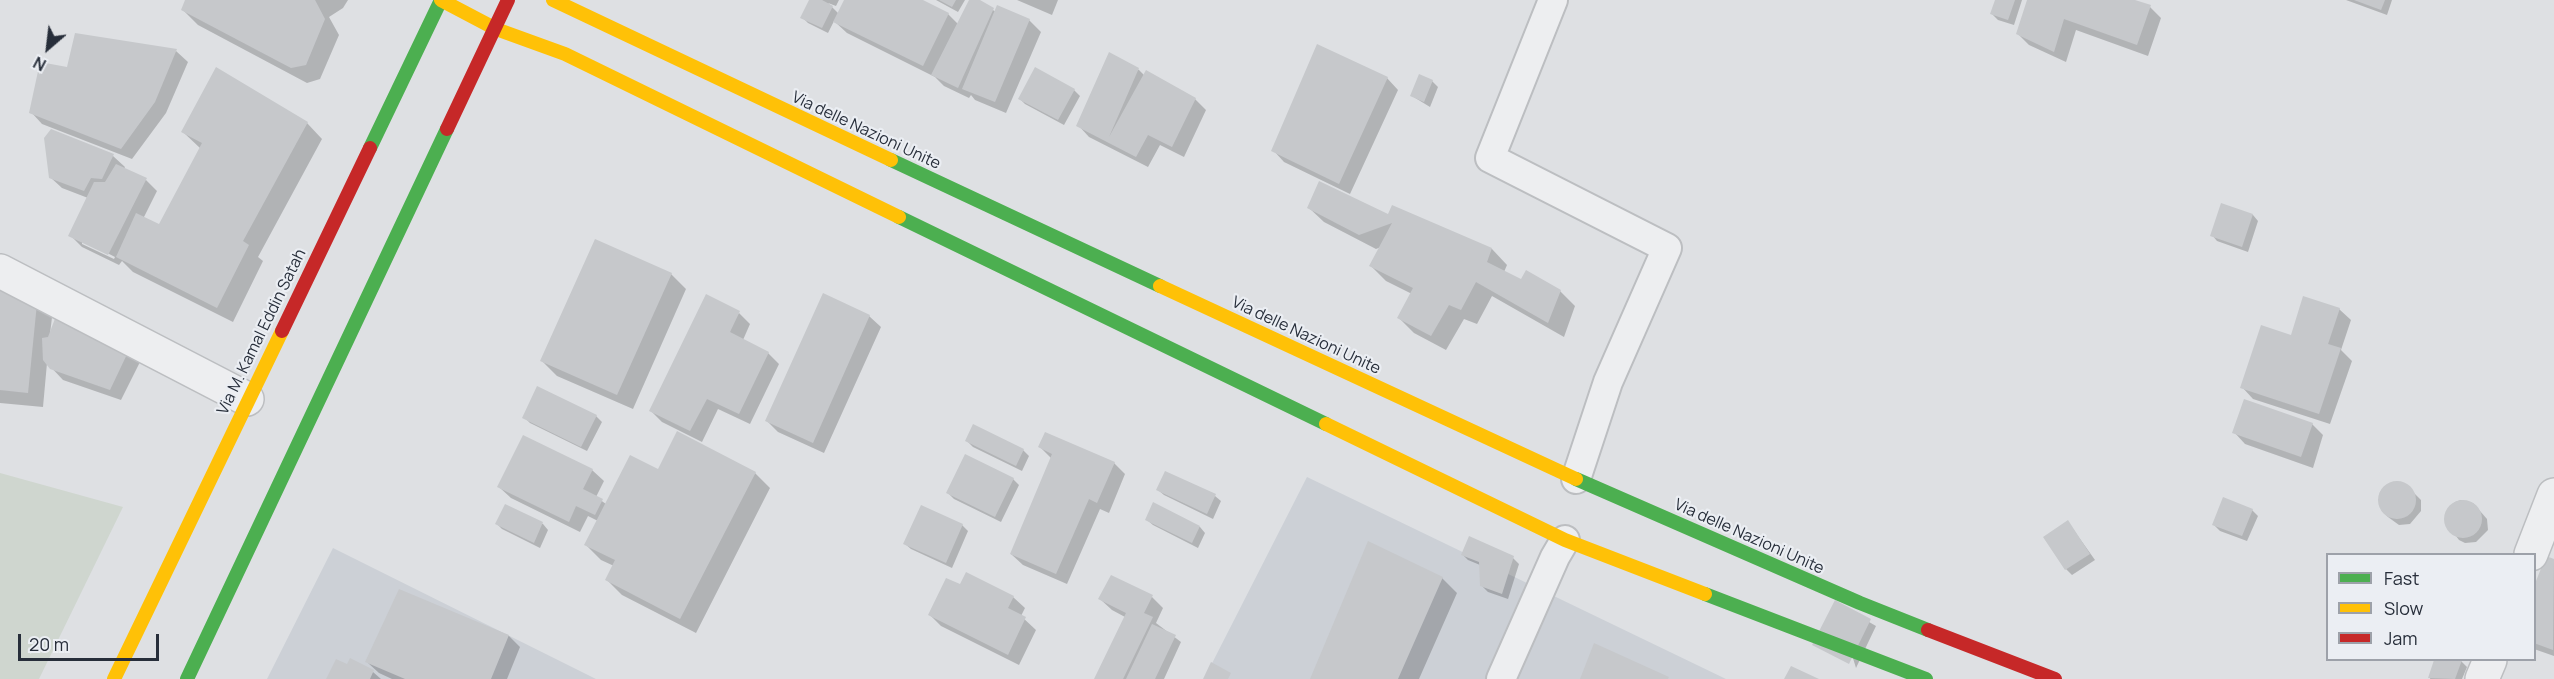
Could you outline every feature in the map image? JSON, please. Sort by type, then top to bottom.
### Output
[{"type":"street","points":[[441,0],[495,29],[565,54],[1565,540],[1926,679]]},
{"type":"street","name":"Via M. Kamal Eddin Satah","points":[[114,679],[441,0]]},
{"type":"street","points":[[187,679],[508,0]]},
{"type":"street","name":"Via delle Nazioni Unite","points":[[554,0],[703,73],[1576,479],[1860,603],[2055,679]]},
{"type":"street","points":[[0,271],[247,399]]},
{"type":"street","points":[[2532,553],[2554,495]]},
{"type":"street","points":[[2482,679],[2490,661]]},
{"type":"lane","points":[[1553,0],[1490,158],[1667,248],[1608,382],[1576,479]]},
{"type":"lane","points":[[1500,679],[1555,556],[1565,540]]},
{"type":"shaded area","points":[[0,473],[123,507],[39,679],[0,679]]},
{"type":"shaded area","points":[[1307,477],[1726,679],[1204,679]]},
{"type":"shaded area","points":[[333,548],[596,679],[267,679]]},
{"type":"building","points":[[185,0],[315,0],[325,19],[306,65],[291,68],[181,10]]},
{"type":"building","points":[[809,0],[822,0],[833,6],[822,28],[800,18]]},
{"type":"building","points":[[844,0],[923,0],[949,13],[923,66],[833,22]]},
{"type":"building","points":[[939,0],[956,0],[952,7]]},
{"type":"building","points":[[969,0],[980,0],[994,8],[958,88],[931,75]]},
{"type":"building","points":[[1995,0],[2015,0],[2008,20],[1990,14]]},
{"type":"building","points":[[2027,0],[2135,0],[2151,5],[2137,45],[2064,19],[2054,52],[2016,34]]},
{"type":"building","points":[[2354,0],[2385,0],[2381,10]]},
{"type":"building","points":[[997,5],[1030,19],[995,102],[962,89]]},
{"type":"building","points":[[75,33],[177,49],[155,102],[121,149],[29,113],[40,62],[67,67]]},
{"type":"building","points":[[1317,44],[1388,77],[1339,184],[1271,151]]},
{"type":"building","points":[[1109,52],[1139,68],[1109,137],[1146,70],[1196,98],[1172,147],[1148,135],[1136,157],[1076,126]]},
{"type":"building","points":[[216,67],[308,122],[243,241],[249,245],[217,308],[116,257],[136,213],[159,224],[202,143],[181,132]]},
{"type":"building","points":[[1035,67],[1075,89],[1058,120],[1018,99]]},
{"type":"building","points":[[1419,74],[1433,80],[1424,102],[1410,96]]},
{"type":"building","points":[[51,129],[114,154],[102,179],[91,178],[84,191],[49,178],[44,138]]},
{"type":"building","points":[[116,164],[147,178],[108,255],[68,236],[94,182],[105,182]]},
{"type":"building","points":[[1319,181],[1388,214],[1392,205],[1492,248],[1487,262],[1521,279],[1526,270],[1561,290],[1548,323],[1476,282],[1461,310],[1449,305],[1431,336],[1397,318],[1413,288],[1369,266],[1392,223],[1359,235],[1307,208]]},
{"type":"building","points":[[2221,203],[2253,214],[2242,247],[2210,236]]},
{"type":"building","points":[[595,239],[672,273],[617,395],[540,361]]},
{"type":"building","points":[[0,286],[38,293],[28,393],[0,390]]},
{"type":"building","points":[[823,293],[870,315],[813,443],[765,421]]},
{"type":"building","points":[[706,294],[740,311],[730,332],[769,352],[739,414],[707,399],[690,431],[649,411]]},
{"type":"building","points":[[2303,296],[2340,308],[2328,344],[2341,348],[2319,414],[2240,388],[2261,325],[2291,335]]},
{"type":"building","points":[[56,316],[129,350],[110,390],[50,369],[43,360],[42,338],[48,337]]},
{"type":"building","points":[[537,386],[597,415],[581,447],[522,418]]},
{"type":"building","points":[[2244,399],[2313,423],[2301,457],[2232,433]]},
{"type":"building","points":[[973,424],[1024,449],[1016,466],[965,441]]},
{"type":"building","points":[[677,431],[756,472],[680,619],[605,580],[615,560],[584,545],[630,455],[658,469]]},
{"type":"building","points":[[1045,432],[1115,462],[1097,503],[1089,499],[1056,574],[1010,554],[1052,454],[1038,447]]},
{"type":"building","points":[[523,435],[593,469],[583,489],[603,499],[595,515],[576,506],[569,522],[497,487]]},
{"type":"building","points":[[965,454],[1014,478],[995,517],[946,493]]},
{"type":"building","points":[[1165,471],[1216,494],[1207,514],[1156,490]]},
{"type":"building","points":[[2397,481],[2411,486],[2416,500],[2411,514],[2397,519],[2383,514],[2378,500],[2383,486]]},
{"type":"building","points":[[2223,497],[2253,509],[2242,536],[2212,525]]},
{"type":"building","points":[[2463,500],[2477,505],[2482,519],[2477,533],[2463,538],[2449,533],[2444,519],[2449,505]]},
{"type":"building","points":[[1153,502],[1200,526],[1192,543],[1145,520]]},
{"type":"building","points":[[505,504],[543,522],[534,543],[495,524]]},
{"type":"building","points":[[921,505],[963,524],[946,563],[903,544]]},
{"type":"building","points":[[2068,520],[2090,554],[2065,570],[2043,537]]},
{"type":"building","points":[[1469,536],[1514,556],[1502,594],[1480,586],[1479,562],[1461,555]]},
{"type":"building","points":[[1368,541],[1443,577],[1398,679],[1310,679]]},
{"type":"building","points":[[2546,556],[2554,559],[2553,650],[2536,644],[2536,581]]},
{"type":"building","points":[[966,572],[1014,596],[1008,608],[1026,617],[1008,655],[928,615],[946,578],[960,584]]},
{"type":"building","points":[[1111,575],[1153,595],[1144,613],[1153,617],[1123,679],[1094,679],[1126,613],[1098,599]]},
{"type":"building","points":[[399,589],[509,635],[491,679],[405,679],[365,662]]},
{"type":"building","points":[[1835,600],[1871,619],[1849,664],[1812,645]]},
{"type":"building","points":[[1152,624],[1176,635],[1155,679],[1126,679]]},
{"type":"building","points":[[1594,643],[1669,677],[1668,679],[1580,679]]},
{"type":"building","points":[[350,658],[374,670],[370,679],[326,679],[336,659],[347,664]]},
{"type":"building","points":[[2434,661],[2462,661],[2455,679],[2428,678]]},
{"type":"building","points":[[1211,662],[1231,673],[1228,679],[1203,679]]},
{"type":"building","points":[[1791,666],[1819,679],[1784,679]]},
{"type":"traffic: fast","points":[[370,148],[441,0]]},
{"type":"traffic: fast","points":[[187,679],[447,129]]},
{"type":"traffic: fast","points":[[891,160],[1160,286]]},
{"type":"traffic: fast","points":[[899,217],[1326,424]]},
{"type":"traffic: fast","points":[[1576,479],[1860,603],[1928,630]]},
{"type":"traffic: fast","points":[[1705,594],[1926,679]]},
{"type":"traffic: slow","points":[[441,0],[496,29],[565,54],[899,217]]},
{"type":"traffic: slow","points":[[553,0],[891,160]]},
{"type":"traffic: slow","points":[[1160,286],[1576,479]]},
{"type":"traffic: slow","points":[[114,679],[282,331]]},
{"type":"traffic: slow","points":[[1326,424],[1565,540],[1705,594]]},
{"type":"traffic: jam","points":[[447,129],[508,0]]},
{"type":"traffic: jam","points":[[282,331],[370,148]]},
{"type":"traffic: jam","points":[[1928,630],[2055,679]]}]
